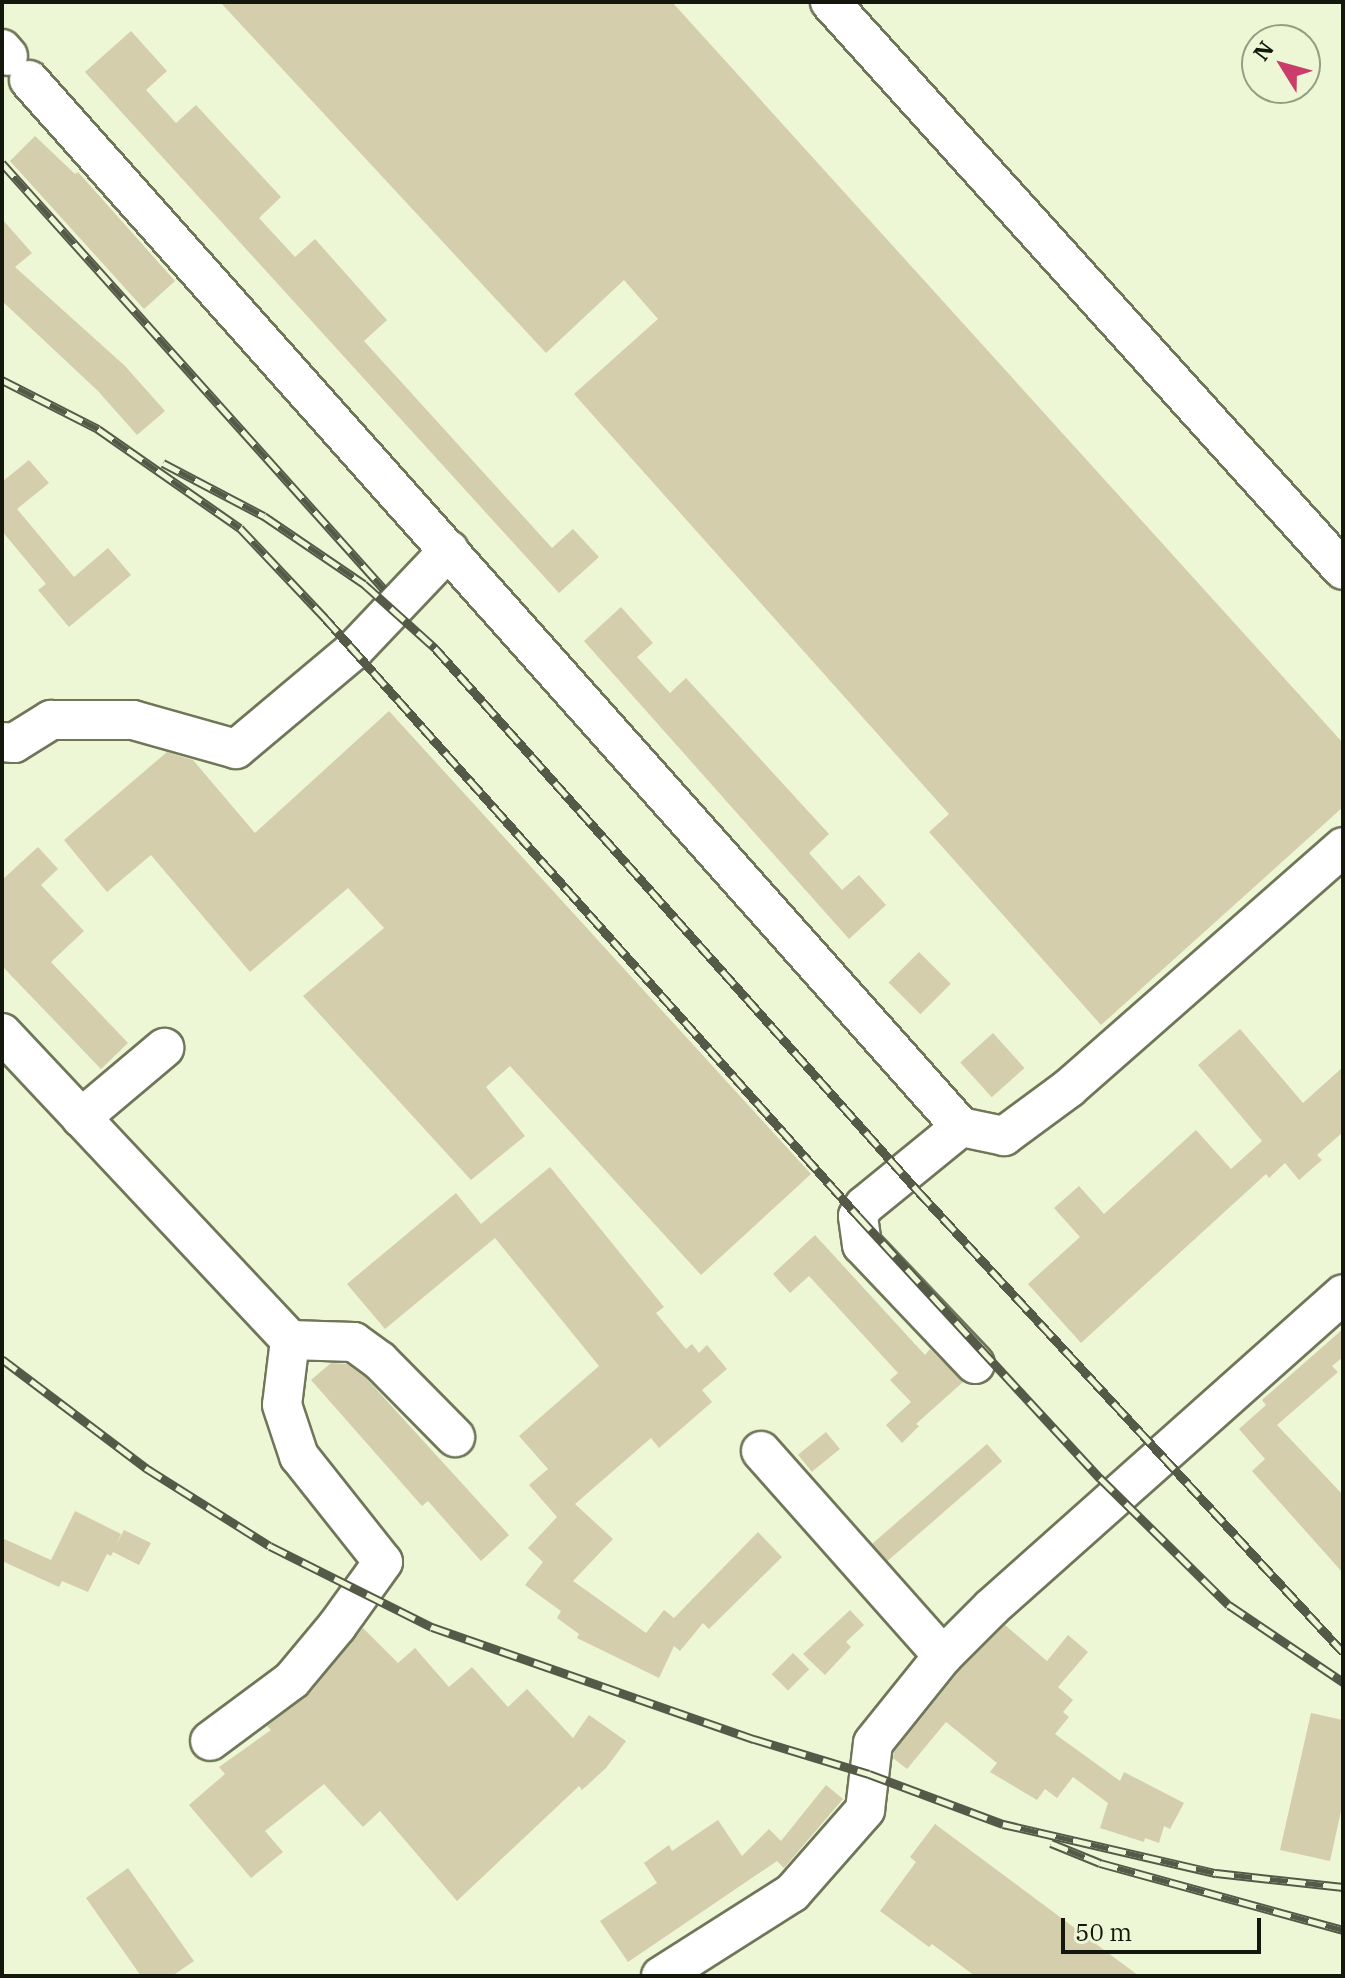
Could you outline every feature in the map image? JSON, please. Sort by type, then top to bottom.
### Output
[{"type":"street","points":[[830,2],[1343,570]]},
{"type":"street","points":[[13,62],[961,1127],[1004,1136],[1069,1088],[1343,847]]},
{"type":"street","points":[[2,742],[14,743],[51,720],[133,720],[236,749],[354,650],[449,550]]},
{"type":"street","points":[[2,1033],[290,1340],[354,1342],[380,1361],[455,1437]]},
{"type":"street","points":[[81,1118],[164,1048]]},
{"type":"street","points":[[961,1127],[864,1206],[858,1216],[862,1245],[975,1364]]},
{"type":"street","points":[[661,1976],[792,1893],[865,1810],[873,1743],[943,1656],[992,1607],[1343,1294]]},
{"type":"street","points":[[210,1741],[292,1680],[337,1626],[383,1562],[299,1456],[282,1405],[290,1340]]},
{"type":"street","points":[[761,1451],[943,1656]]},
{"type":"building","points":[[220,2],[672,2],[1343,743],[1343,807],[1101,1025],[929,832],[949,814],[574,394],[658,319],[624,280],[546,353]]},
{"type":"building","points":[[131,31],[167,71],[146,90],[176,123],[196,105],[281,197],[259,218],[295,257],[315,239],[387,320],[364,341],[552,548],[573,529],[599,557],[559,593],[85,72]]},
{"type":"building","points":[[35,136],[75,174],[78,172],[175,281],[144,309],[10,161]]},
{"type":"building","points":[[2,219],[32,253],[15,267],[125,366],[165,411],[137,435],[98,391],[2,301]]},
{"type":"building","points":[[29,460],[49,483],[17,509],[74,577],[108,548],[131,575],[69,627],[38,590],[46,584],[2,531],[2,482]]},
{"type":"building","points":[[621,607],[653,643],[637,657],[670,693],[686,678],[829,834],[809,853],[842,890],[859,875],[886,905],[849,939],[584,641]]},
{"type":"building","points":[[389,711],[811,1174],[701,1275],[510,1066],[486,1087],[525,1136],[471,1180],[303,996],[384,928],[348,888],[250,972],[151,855],[107,892],[64,840],[167,752],[193,760],[255,833]]},
{"type":"building","points":[[38,847],[58,869],[41,885],[84,931],[51,962],[128,1043],[101,1069],[2,966],[2,880]]},
{"type":"building","points":[[919,952],[951,984],[920,1014],[889,982]]},
{"type":"building","points":[[1240,1029],[1303,1103],[1343,1067],[1343,1132],[1317,1155],[1322,1160],[1299,1180],[1285,1163],[1269,1178],[1266,1174],[1081,1343],[1028,1284],[1080,1237],[1054,1208],[1079,1186],[1104,1214],[1196,1130],[1231,1169],[1262,1141],[1198,1065]]},
{"type":"building","points":[[993,1033],[1024,1068],[992,1097],[960,1062]]},
{"type":"building","points":[[550,1167],[664,1307],[656,1313],[686,1349],[692,1344],[699,1353],[707,1345],[727,1369],[702,1390],[712,1402],[659,1448],[651,1438],[575,1504],[613,1539],[573,1581],[646,1633],[664,1610],[674,1618],[758,1532],[782,1557],[709,1629],[703,1623],[680,1651],[674,1646],[659,1678],[577,1638],[579,1634],[557,1618],[561,1611],[525,1585],[543,1562],[528,1548],[557,1517],[529,1485],[548,1469],[519,1436],[599,1366],[495,1238],[385,1329],[347,1284],[456,1193],[481,1224]]},
{"type":"building","points":[[815,1235],[925,1355],[930,1349],[963,1382],[916,1424],[919,1426],[902,1443],[886,1425],[911,1402],[890,1380],[898,1373],[809,1276],[790,1293],[773,1274]]},
{"type":"building","points":[[1343,1329],[1343,1357],[1332,1366],[1338,1372],[1277,1425],[1343,1495],[1343,1573],[1252,1471],[1265,1459],[1239,1429],[1266,1405],[1262,1400]]},
{"type":"building","points":[[331,1363],[347,1364],[366,1378],[509,1535],[481,1561],[428,1501],[422,1506],[311,1380]]},
{"type":"building","points":[[826,1432],[840,1449],[812,1472],[798,1455]]},
{"type":"building","points":[[987,1444],[1002,1461],[887,1561],[872,1544]]},
{"type":"building","points":[[75,1511],[121,1534],[116,1545],[124,1530],[151,1543],[139,1565],[113,1552],[111,1556],[107,1554],[88,1592],[62,1581],[59,1587],[2,1561],[2,1538],[51,1560]]},
{"type":"building","points":[[850,1610],[864,1625],[846,1642],[851,1647],[825,1675],[803,1654]]},
{"type":"building","points":[[1005,1625],[1047,1661],[1068,1635],[1088,1652],[1058,1687],[1073,1700],[1063,1712],[1069,1717],[1055,1734],[1120,1781],[1124,1772],[1184,1803],[1170,1829],[1164,1826],[1159,1843],[1145,1838],[1144,1842],[1100,1828],[1108,1803],[1073,1777],[1057,1798],[1045,1789],[1037,1800],[990,1772],[997,1763],[946,1722],[907,1769],[893,1758],[894,1752],[959,1671]]},
{"type":"building","points":[[363,1628],[398,1663],[415,1648],[449,1687],[472,1667],[508,1707],[527,1689],[573,1738],[589,1715],[626,1741],[606,1768],[582,1790],[579,1786],[457,1901],[380,1811],[363,1827],[324,1784],[265,1831],[283,1852],[251,1878],[189,1805],[225,1774],[219,1767],[271,1730],[267,1726],[309,1694]]},
{"type":"building","points":[[793,1653],[809,1669],[788,1690],[772,1674]]},
{"type":"building","points":[[1311,1713],[1343,1720],[1343,1802],[1330,1861],[1280,1850]]},
{"type":"building","points":[[826,1785],[843,1799],[784,1868],[777,1861],[628,1962],[600,1921],[657,1883],[644,1863],[669,1845],[672,1851],[718,1820],[742,1856],[769,1829],[781,1841]]},
{"type":"building","points":[[935,1824],[1139,1976],[975,1976],[880,1911],[916,1862],[910,1857]]},
{"type":"building","points":[[128,1868],[194,1961],[172,1976],[141,1976],[86,1898]]},
{"type":"railway","points":[[2,163],[384,589]]},
{"type":"railway","points":[[2,380],[98,429],[240,528],[325,618],[858,1216],[1100,1478],[1229,1605],[1343,1682]]},
{"type":"railway","points":[[163,463],[264,516],[364,584],[435,648],[918,1191],[1343,1652]]},
{"type":"railway","points":[[2,1359],[146,1468],[270,1546],[432,1627],[754,1739],[869,1774],[1003,1824],[1216,1873],[1343,1887]]},
{"type":"railway","points":[[1051,1843],[1100,1863],[1343,1930]]}]
